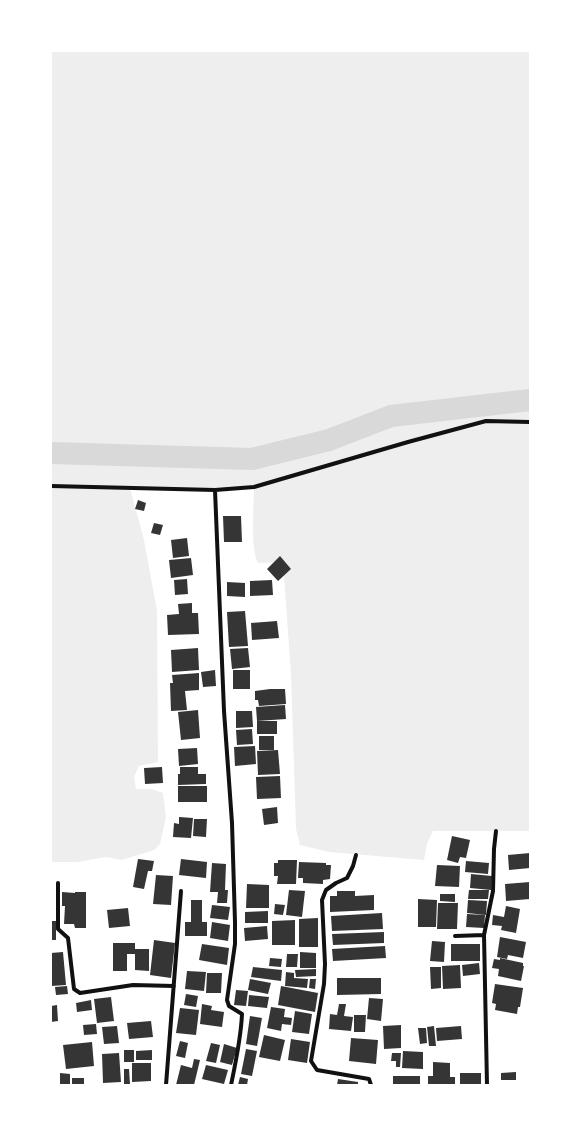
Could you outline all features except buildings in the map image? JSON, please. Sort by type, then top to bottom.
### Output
[{"type":"street","points":[[51,486],[215,490],[254,487],[486,421],[530,422]]},
{"type":"street","points":[[215,490],[224,703],[232,823],[235,922],[235,944],[227,1000],[229,1006],[242,1014],[242,1029],[231,1085]]},
{"type":"street","points":[[487,1085],[484,935],[493,891],[496,831]]},
{"type":"street","points":[[356,855],[353,866],[347,878],[326,890],[322,900],[325,964],[324,984],[311,1061],[317,1070],[369,1079],[371,1085]]},
{"type":"street","points":[[58,883],[58,930],[68,938],[74,989],[80,993],[133,985],[174,986]]},
{"type":"street","points":[[166,1085],[181,891]]},
{"type":"street","points":[[456,936],[484,935]]},
{"type":"shaded area","points":[[51,51],[530,51],[530,831],[433,831],[427,844],[424,860],[329,852],[300,845],[296,829],[291,674],[283,562],[258,563],[253,537],[254,487],[215,490],[130,488],[144,540],[157,611],[158,762],[139,766],[134,777],[136,789],[152,789],[163,793],[166,817],[160,844],[154,850],[122,860],[106,857],[78,862],[51,862]]},
{"type":"waterway","points":[[51,453],[252,459],[329,440],[391,416],[530,400]]}]
